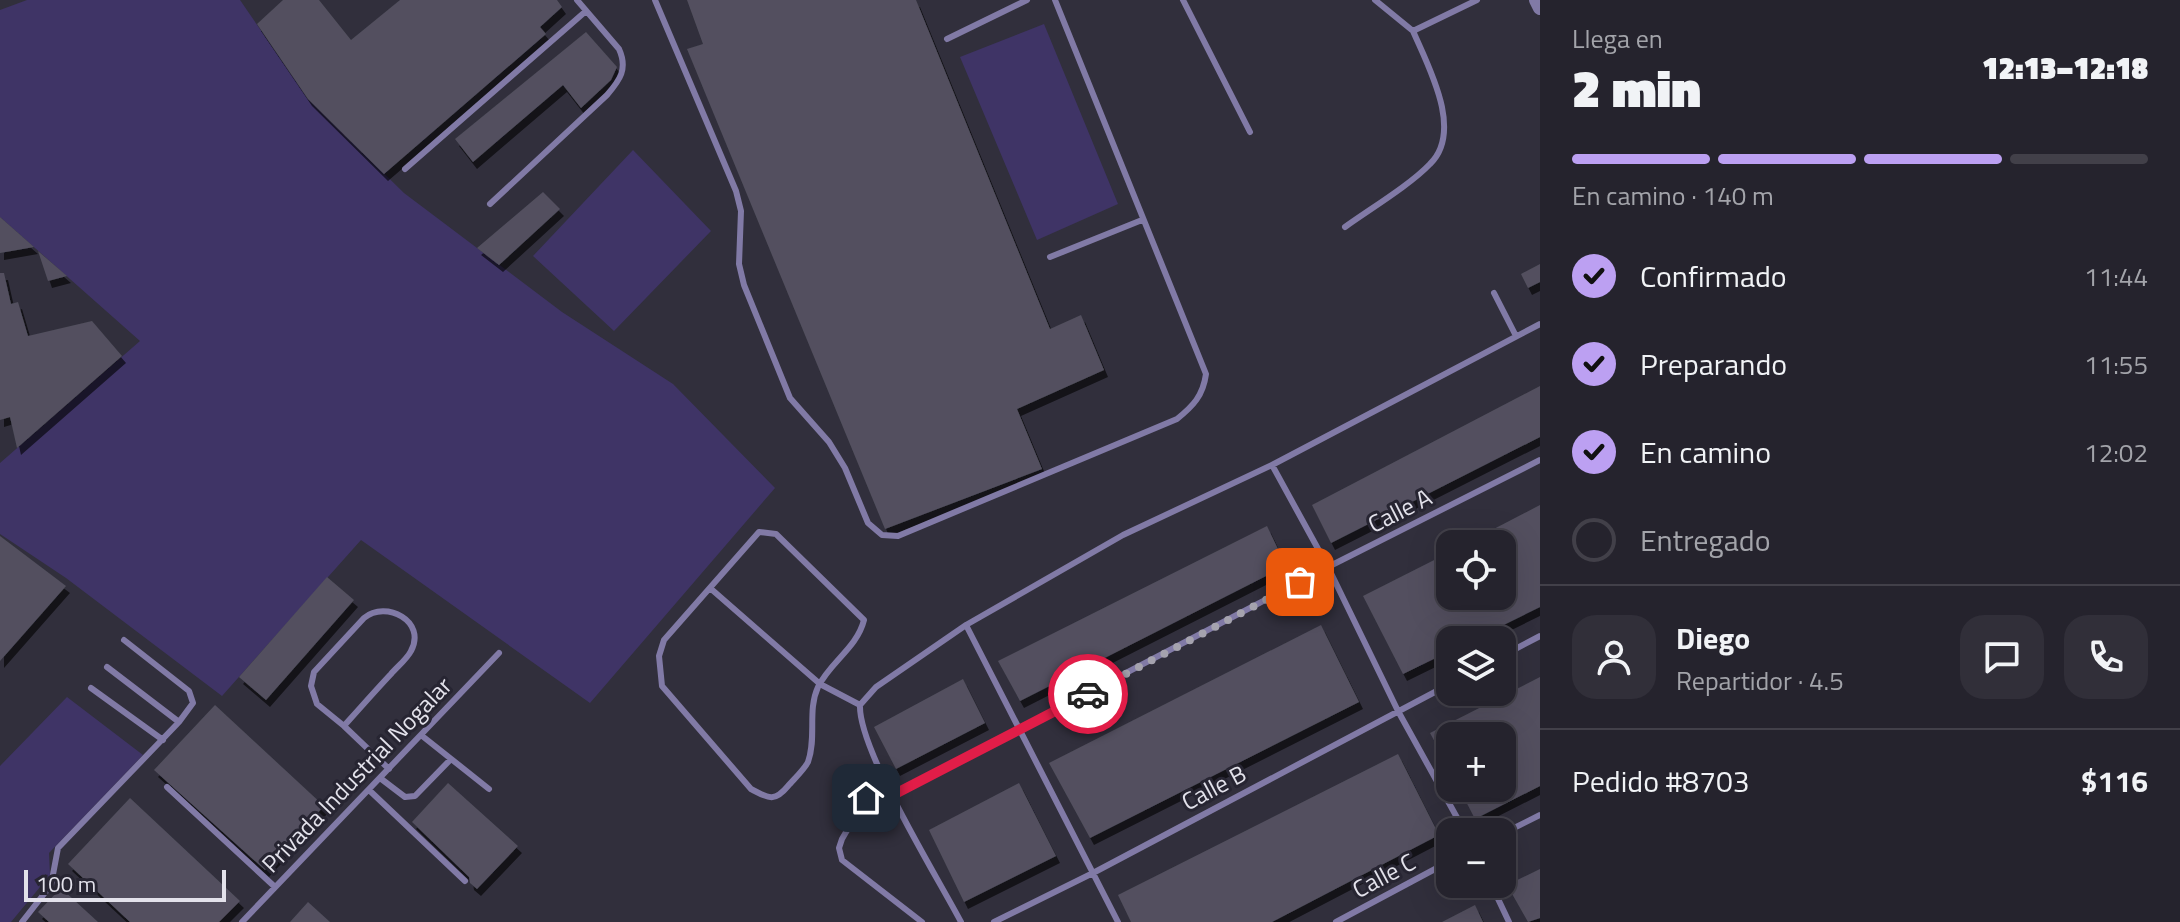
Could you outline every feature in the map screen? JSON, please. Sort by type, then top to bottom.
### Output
[{"type":"street","points":[[1536,0],[1540,8]]},
{"type":"lane","points":[[490,204],[621,79],[623,59],[619,49],[577,0]]},
{"type":"lane","points":[[655,0],[736,191],[741,211],[739,264],[744,285],[790,398],[829,442],[845,468],[868,523],[882,535],[898,536],[1177,419],[1194,404],[1204,388],[1206,374],[1055,0]]},
{"type":"lane","points":[[947,39],[1027,0]]},
{"type":"lane","points":[[1183,0],[1250,132]]},
{"type":"lane","points":[[1345,227],[1430,165],[1441,148],[1444,114],[1413,31],[1375,0]]},
{"type":"lane","points":[[1413,31],[1477,0]]},
{"type":"lane","points":[[405,169],[586,11]]},
{"type":"lane","points":[[1050,257],[1142,220]]},
{"type":"lane","points":[[1494,293],[1516,336]]},
{"type":"lane","points":[[961,922],[881,772],[859,717],[860,705],[876,687],[966,625],[1123,535],[1272,465],[1540,324]]},
{"type":"lane","name":"Calle A","points":[[893,795],[1328,567],[1540,460]]},
{"type":"lane","points":[[1272,465],[1328,567],[1398,711],[1457,818]]},
{"type":"lane","points":[[759,532],[776,534],[864,620],[860,635],[820,684],[812,704],[812,740],[807,763],[780,796],[768,798],[751,789],[662,686],[659,656],[664,640],[759,532]]},
{"type":"lane","points":[[710,588],[820,684],[860,705]]},
{"type":"lane","points":[[344,726],[410,653],[414,633],[410,623],[396,612],[383,609],[371,612],[314,672],[311,686],[317,704],[389,769]]},
{"type":"lane","points":[[966,625],[1118,922]]},
{"type":"lane","points":[[1516,649],[1540,636]]},
{"type":"lane","points":[[22,922],[51,885],[58,848],[190,709],[193,697],[124,640]]},
{"type":"lane","name":"Privada Industrial Nogalar","points":[[242,922],[499,653]]},
{"type":"lane","points":[[107,667],[179,722]]},
{"type":"lane","points":[[91,688],[163,740]]},
{"type":"lane","name":"Calle B","points":[[994,922],[1436,691]]},
{"type":"lane","points":[[421,735],[489,789]]},
{"type":"lane","points":[[380,778],[405,797],[415,796],[451,759]]},
{"type":"lane","points":[[881,772],[842,839],[839,854],[842,860],[922,922]]},
{"type":"lane","points":[[167,787],[275,887]]},
{"type":"lane","points":[[369,790],[465,881]]},
{"type":"lane","points":[[1516,827],[1540,815]]},
{"type":"lane","name":"Calle C","points":[[1336,922],[1436,868]]},
{"type":"lane","points":[[1498,898],[1509,922]]},
{"type":"shaded area","points":[[27,0],[240,0],[308,99],[404,193],[562,312],[673,384],[775,488],[590,703],[361,540],[222,696],[66,578],[0,534],[0,463],[140,341],[0,217],[0,10]]},
{"type":"shaded area","points":[[1044,24],[1118,204],[1037,240],[960,57]]},
{"type":"shaded area","points":[[633,150],[711,231],[614,331],[533,256]]},
{"type":"shaded area","points":[[67,697],[143,755],[49,853],[50,875],[11,922],[0,922],[0,766]]},
{"type":"building","points":[[283,0],[319,0],[351,40],[400,0],[557,0],[562,7],[540,27],[546,34],[384,174],[308,99],[257,24]]},
{"type":"building","points":[[687,0],[916,0],[1050,329],[1081,315],[1104,370],[1017,409],[1042,469],[885,529],[687,49],[703,44]]},
{"type":"building","points":[[586,32],[617,67],[611,80],[581,108],[563,85],[473,162],[455,139]]},
{"type":"building","points":[[543,192],[560,209],[499,265],[477,248]]},
{"type":"building","points":[[0,217],[34,247],[0,253]]},
{"type":"building","points":[[38,251],[67,276],[48,281]]},
{"type":"building","points":[[1540,264],[1540,282],[1528,288],[1521,274]]},
{"type":"building","points":[[0,273],[4,273],[11,304],[18,302],[28,336],[92,321],[122,356],[17,448],[10,417],[0,420]]},
{"type":"building","points":[[1540,386],[1540,437],[1331,543],[1312,505]]},
{"type":"building","points":[[1540,505],[1540,607],[1501,626],[1436,626],[1436,658],[1403,674],[1363,596],[1436,559],[1436,610],[1516,610],[1516,530],[1492,530]]},
{"type":"building","points":[[1267,526],[1286,566],[1020,701],[998,661]]},
{"type":"building","points":[[0,536],[66,586],[0,661]]},
{"type":"building","points":[[327,577],[354,600],[266,700],[239,677]]},
{"type":"building","points":[[1321,625],[1359,702],[1090,838],[1049,763]]},
{"type":"building","points":[[1540,677],[1540,786],[1516,798],[1516,722],[1452,722],[1483,706],[1516,706],[1516,689]]},
{"type":"building","points":[[963,679],[985,723],[896,769],[874,727]]},
{"type":"building","points":[[215,705],[324,806],[265,870],[154,770]]},
{"type":"building","points":[[1436,730],[1436,744],[1430,733]]},
{"type":"building","points":[[1398,754],[1436,829],[1436,837],[1272,922],[1131,922],[1118,895]]},
{"type":"building","points":[[448,783],[518,846],[477,889],[470,883],[469,877],[412,822]]},
{"type":"building","points":[[1019,783],[1056,856],[964,902],[929,830]]},
{"type":"building","points":[[130,798],[240,901],[219,922],[130,922],[68,864]]},
{"type":"building","points":[[1466,802],[1508,802],[1477,818]]},
{"type":"building","points":[[1540,869],[1540,918],[1528,922],[1514,898],[1516,881]]},
{"type":"building","points":[[61,888],[98,922],[49,922],[38,912]]},
{"type":"building","points":[[308,902],[330,922],[290,922]]},
{"type":"building","points":[[1475,905],[1483,922],[1442,922]]},
{"type":"way so far","points":[[1088,694],[1300,582]]},
{"type":"route","points":[[866,798],[881,772],[893,795],[1088,694]]}]
